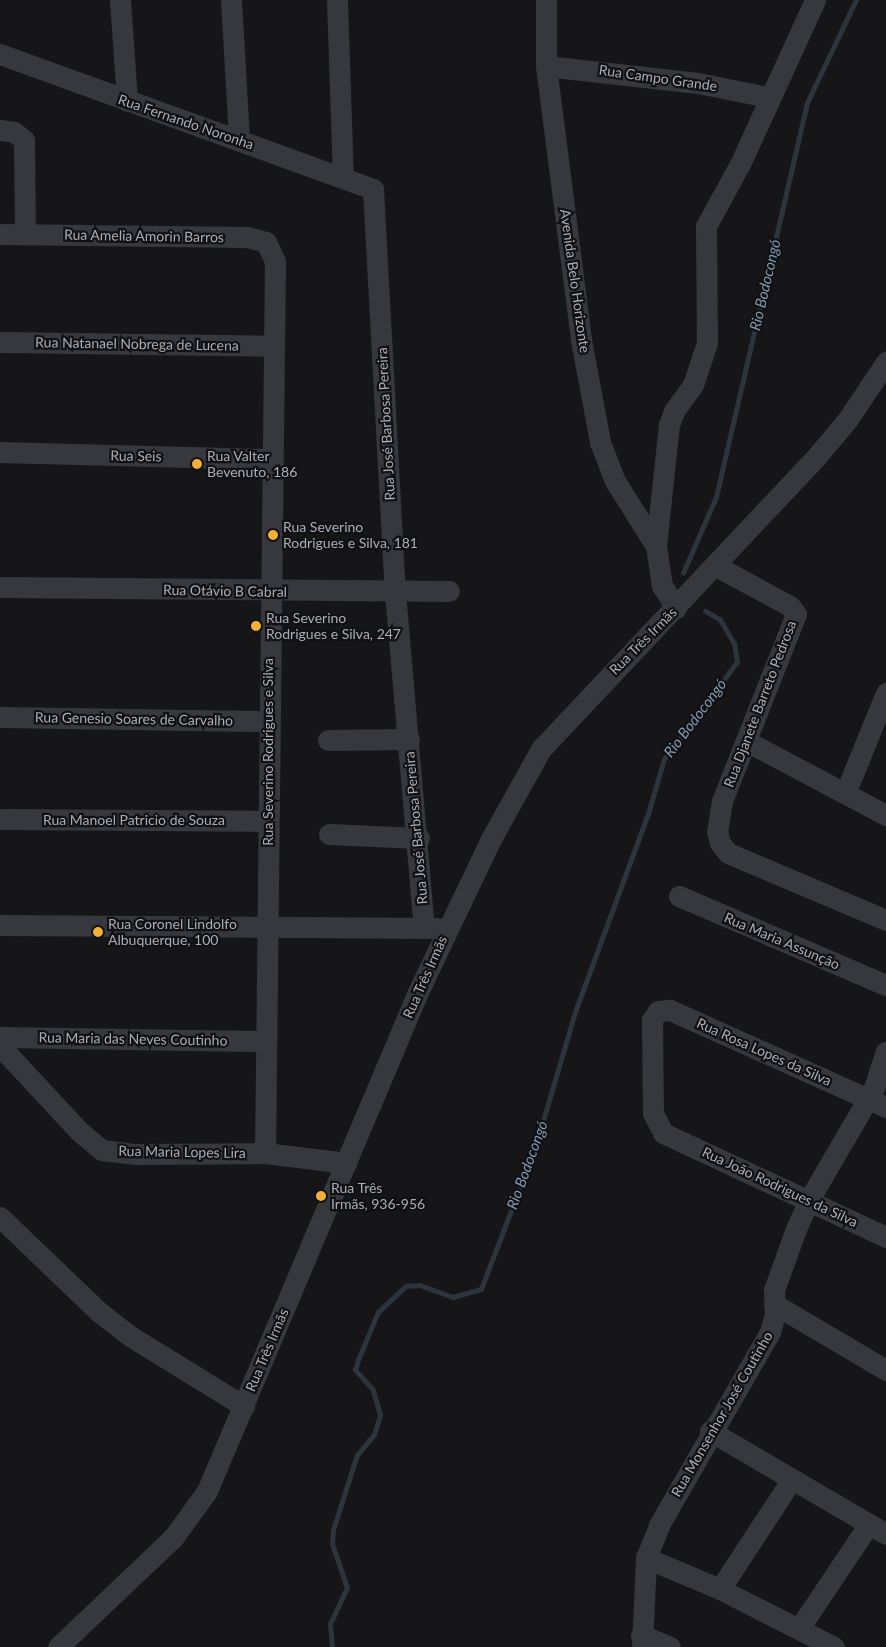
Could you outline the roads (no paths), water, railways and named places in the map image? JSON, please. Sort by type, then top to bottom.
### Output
[{"type":"street","points":[[120,0],[127,101]]},
{"type":"street","points":[[230,0],[239,140]]},
{"type":"street","points":[[337,0],[343,178]]},
{"type":"street","name":"Avenida Belo Horizonte","points":[[546,0],[546,66],[581,340],[600,442],[615,481],[656,546]]},
{"type":"street","points":[[678,606],[662,586],[656,546],[669,425],[674,411],[693,386],[707,343],[710,290],[704,256],[706,226],[740,164],[768,97],[815,0]]},
{"type":"street","name":"Rua Fernando Noronha","points":[[0,54],[373,189]]},
{"type":"street","name":"Rua Campo Grande","points":[[546,66],[698,83],[768,97]]},
{"type":"street","points":[[1,130],[14,132],[24,140],[25,234]]},
{"type":"street","name":"Rua José Barbosa Pereira","points":[[373,189],[395,592],[418,838],[424,928]]},
{"type":"street","name":"Rua Amelia Amorin Barros","points":[[0,234],[247,237],[266,242],[276,261]]},
{"type":"street","name":"Rua Severino Rodrigues e Silva","points":[[265,1153],[269,592],[276,261]]},
{"type":"street","name":"Rua Natanael Nobrega de Lucena","points":[[0,342],[274,346]]},
{"type":"street","name":"Rua Três Irmãs","points":[[58,1647],[190,1517],[208,1492],[447,928],[541,749],[716,566],[829,442],[886,362]]},
{"type":"street","name":"Rua Seis","points":[[0,452],[272,459]]},
{"type":"street","name":"Rua Djanete Barreto Pedrosa","points":[[716,566],[790,606],[796,614],[748,742],[717,817],[716,831],[728,853],[886,920]]},
{"type":"street","name":"Rua Otávio B Cabral","points":[[0,587],[269,592],[449,591]]},
{"type":"street","points":[[846,791],[886,693]]},
{"type":"street","name":"Rua Genesio Soares de Carvalho","points":[[0,717],[268,721]]},
{"type":"street","points":[[328,740],[409,739]]},
{"type":"street","points":[[748,742],[846,791],[886,815]]},
{"type":"street","name":"Rua Manoel Patricio de Souza","points":[[0,819],[268,821]]},
{"type":"street","points":[[329,834],[418,838]]},
{"type":"street","name":"Rua Maria Assunção","points":[[678,896],[886,985]]},
{"type":"street","points":[[0,925],[447,928]]},
{"type":"street","name":"Rua Rosa Lopes da Silva","points":[[651,1026],[658,1011],[670,1010],[877,1103]]},
{"type":"street","name":"Rua João Rodrigues da Silva","points":[[651,1026],[654,1122],[673,1138],[810,1198],[886,1237]]},
{"type":"street","name":"Rua Maria das Neves Coutinho","points":[[0,1037],[265,1041]]},
{"type":"street","name":"Rua Maria Lopes Lira","points":[[0,1046],[79,1131],[102,1150],[134,1154],[265,1153],[346,1163]]},
{"type":"street","name":"Rua Monsenhor José Coutinho","points":[[646,1558],[676,1492],[710,1431],[770,1332],[778,1274],[810,1198],[877,1103],[886,1052]]},
{"type":"street","points":[[0,1217],[124,1331],[244,1406]]},
{"type":"street","points":[[774,1304],[886,1370]]},
{"type":"street","points":[[710,1431],[878,1529],[800,1627]]},
{"type":"street","points":[[720,1589],[792,1479]]},
{"type":"street","points":[[670,1647],[642,1641],[646,1558],[720,1589],[800,1627],[834,1647]]},
{"type":"waterway","name":"Rio Bodocongó","points":[[683,573],[716,497],[807,103],[856,0]]},
{"type":"waterway","name":"Rio Bodocongó","points":[[332,1647],[330,1624],[347,1588],[332,1544],[333,1530],[357,1455],[374,1435],[380,1415],[373,1390],[355,1370],[358,1360],[378,1312],[406,1286],[420,1285],[453,1297],[481,1289],[535,1148],[575,1012],[648,814],[664,759],[737,662],[734,644],[720,620],[705,611]]},
{"type":"place","name":"Rua Valter Bevenuto, 186","points":[[197,464]]},
{"type":"place","name":"Rua Severino Rodrigues e Silva, 181","points":[[273,535]]},
{"type":"place","name":"Rua Severino Rodrigues e Silva, 247","points":[[256,626]]},
{"type":"place","name":"Rua Coronel Lindolfo Albuquerque, 100","points":[[98,932]]},
{"type":"place","name":"Rua Três Irmãs, 936-956","points":[[321,1196]]}]
